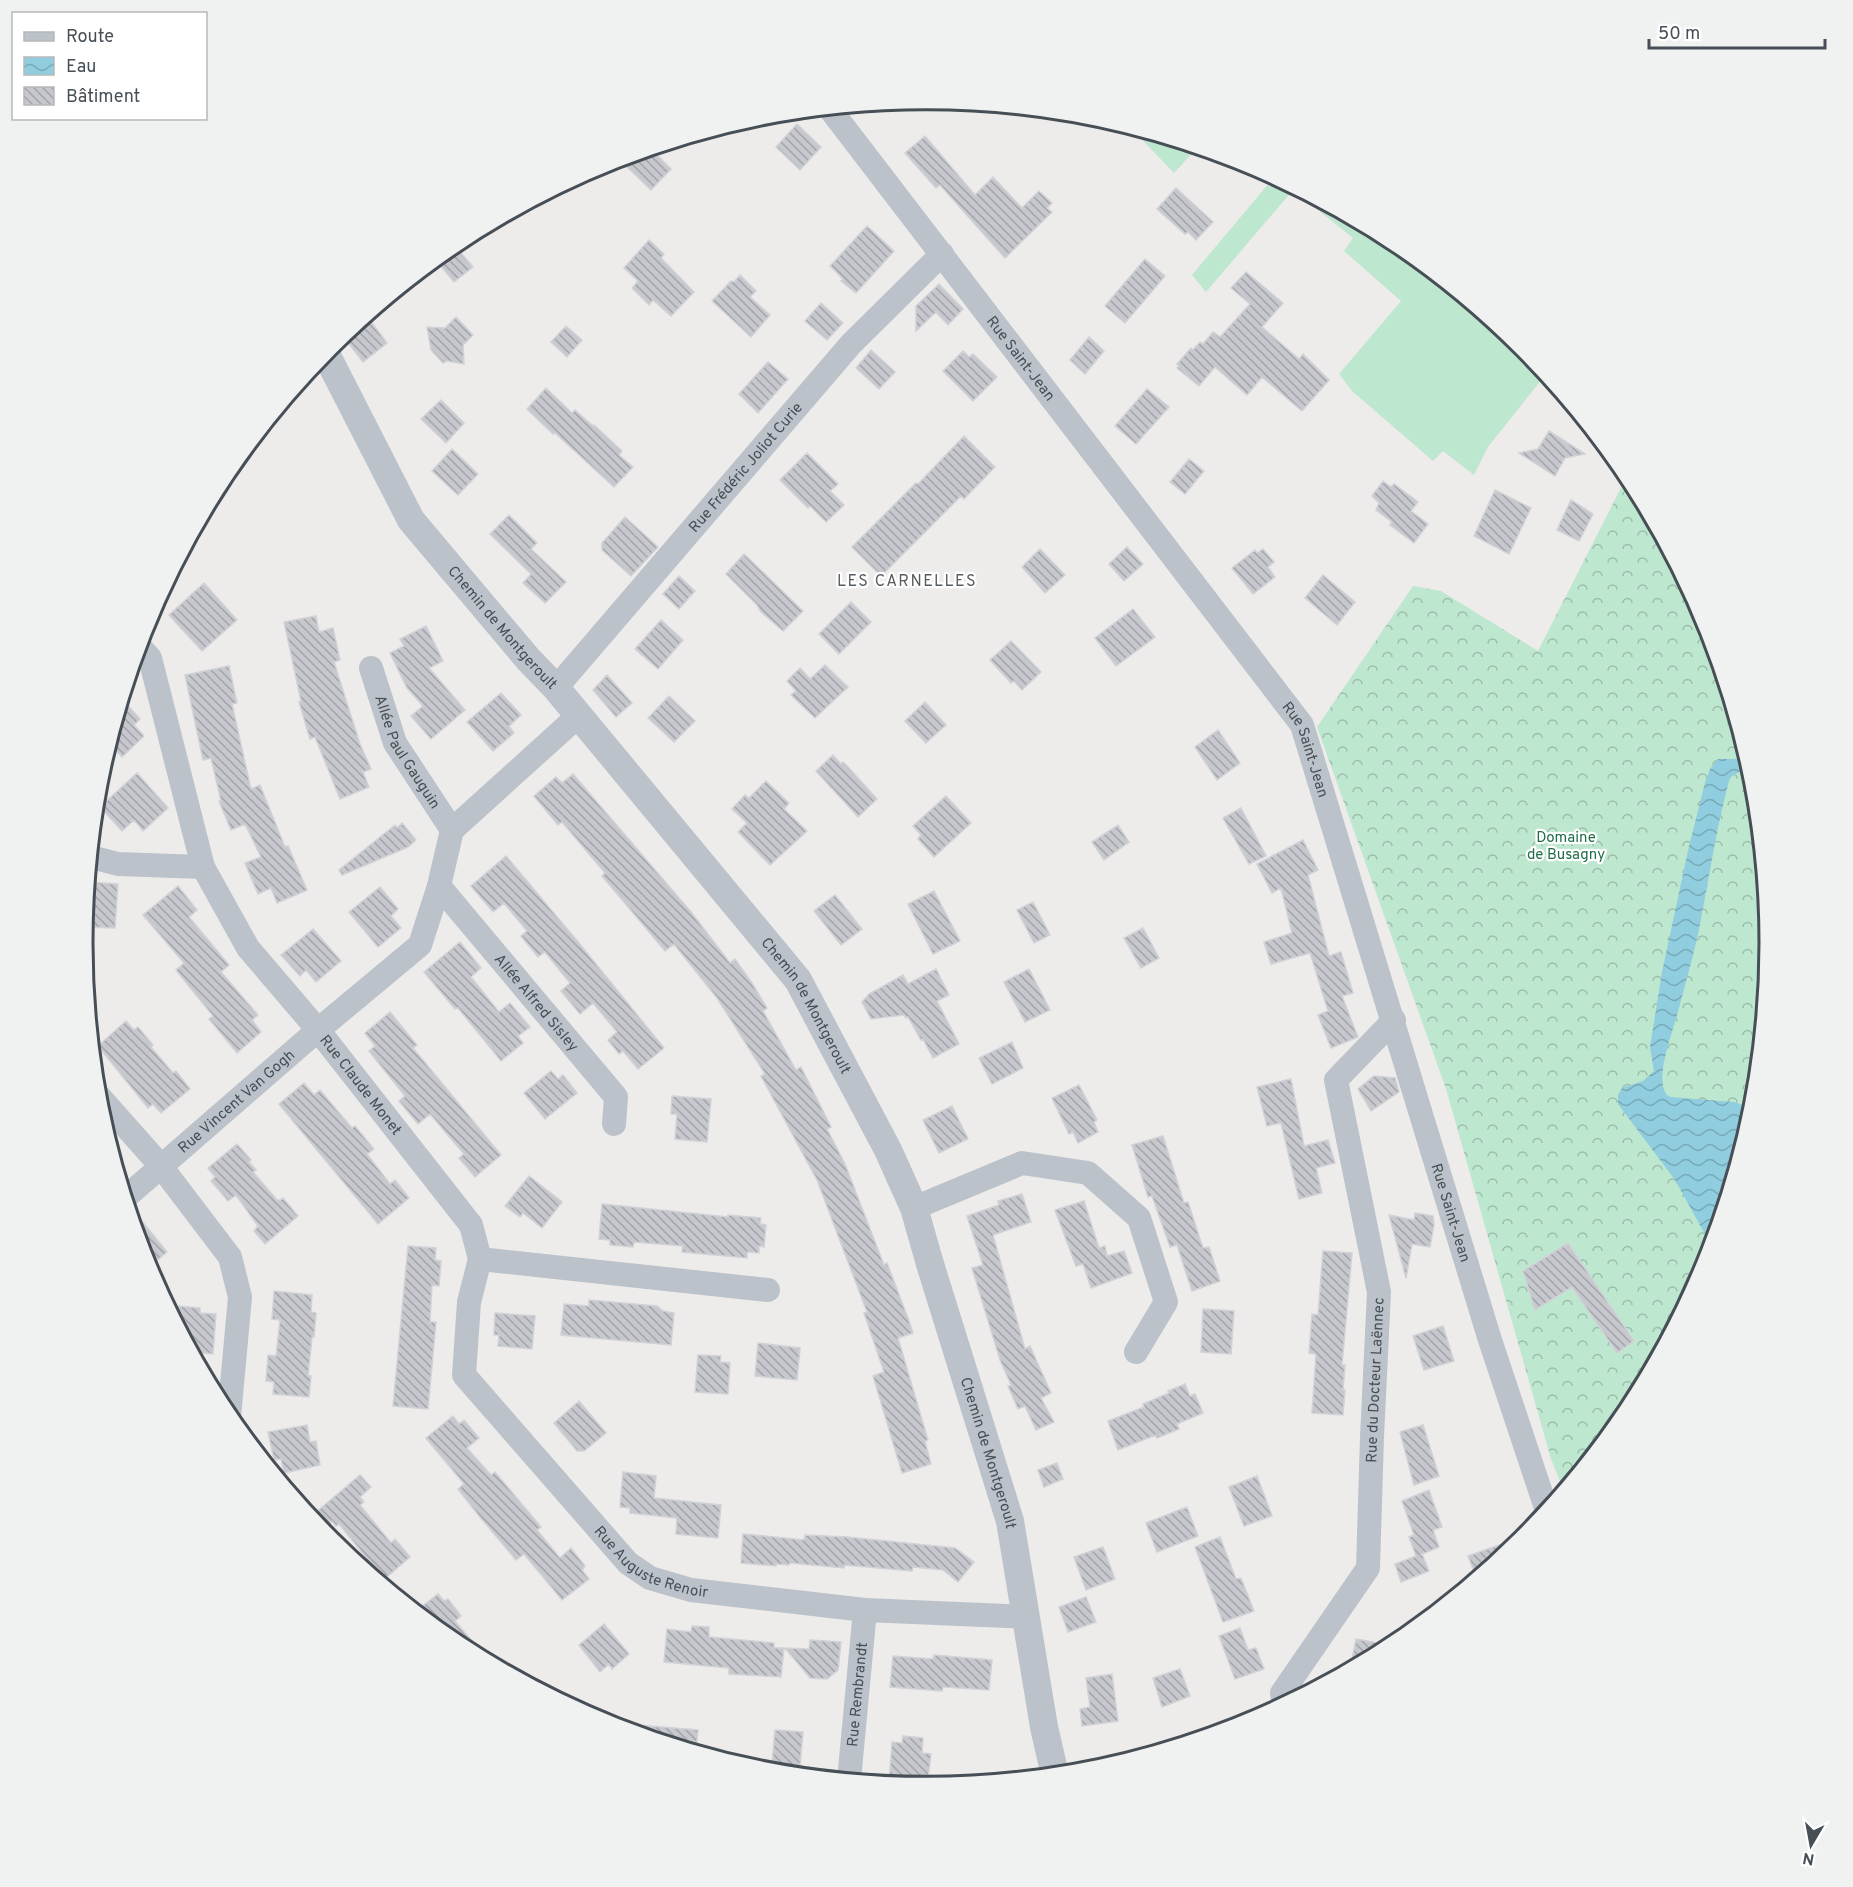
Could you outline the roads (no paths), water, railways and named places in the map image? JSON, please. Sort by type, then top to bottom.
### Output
[{"type":"street","name":"Rue Saint-Jean","points":[[835,115],[1302,725],[1490,1340],[1544,1503]]},
{"type":"street","name":"Rue Frédéric Joliot Curie","points":[[556,688],[851,344],[942,254]]},
{"type":"street","name":"Chemin de Montgeroult","points":[[330,362],[411,520],[528,659],[556,688],[798,980],[860,1093],[914,1208],[1010,1521],[1044,1727],[1053,1767]]},
{"type":"street","name":"Rue Claude Monet","points":[[146,653],[150,658],[203,867],[248,948],[318,1030],[471,1225],[480,1259]]},
{"type":"street","name":"Allée Paul Gauguin","points":[[371,668],[395,743],[452,830]]},
{"type":"street","points":[[452,830],[579,716]]},
{"type":"street","name":"Rue Vincent Van Gogh","points":[[131,1192],[420,945],[439,886],[452,830]]},
{"type":"street","points":[[98,859],[118,864],[203,867]]},
{"type":"street","name":"Allée Alfred Sisley","points":[[439,886],[616,1097],[614,1124]]},
{"type":"street","name":"Rue du Docteur Laënnec","points":[[1283,1697],[1282,1693],[1368,1568],[1371,1437],[1379,1292],[1336,1080],[1394,1020]]},
{"type":"street","points":[[110,1108],[160,1166],[230,1257],[240,1297],[230,1403]]},
{"type":"street","points":[[914,1208],[1022,1163],[1088,1173],[1139,1218],[1166,1302],[1136,1352]]},
{"type":"street","points":[[480,1259],[768,1290]]},
{"type":"street","name":"Rue Auguste Renoir","points":[[480,1259],[470,1302],[464,1375],[628,1563],[650,1578],[691,1590],[865,1610],[1027,1617]]},
{"type":"street","name":"Rue Rembrandt","points":[[850,1773],[865,1610]]},
{"type":"water","points":[[1718,759],[1739,759],[1742,770],[1729,781],[1697,939],[1663,1071],[1665,1091],[1670,1097],[1734,1102],[1744,1106],[1732,1159],[1706,1237],[1675,1180],[1618,1104],[1618,1095],[1622,1088],[1643,1081],[1654,1071],[1650,1047],[1662,972],[1689,846],[1710,769]]},
{"type":"district","name":"LES CARNELLES","points":[[907,580]]},
{"type":"park label","name":"Domaine de Busagny","points":[[1566,846]]}]
